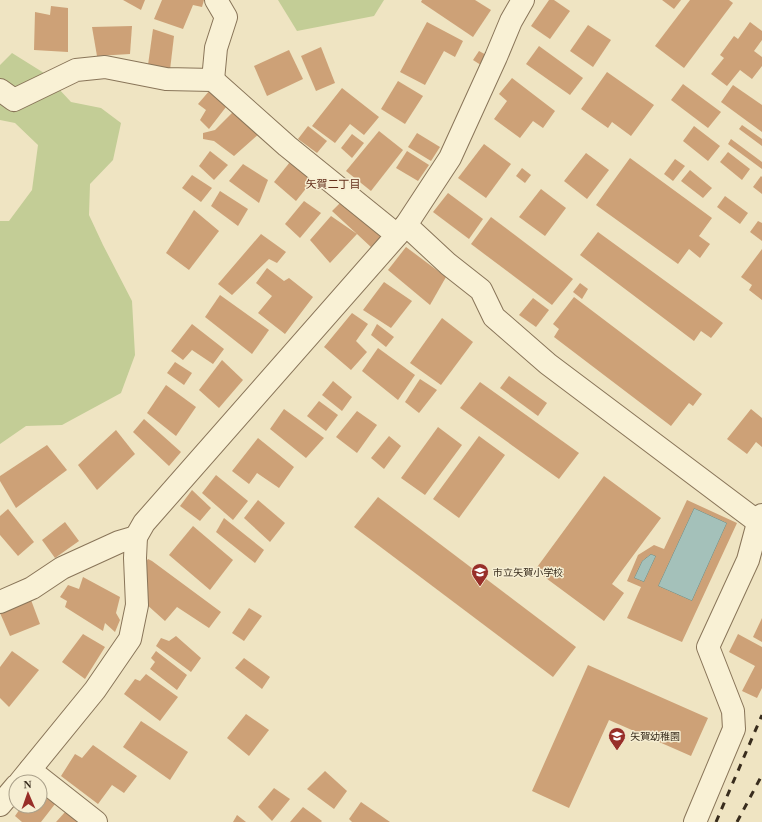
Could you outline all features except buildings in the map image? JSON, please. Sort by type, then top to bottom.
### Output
[{"type":"street","points":[[213,80],[216,48],[226,17],[216,0]]},
{"type":"street","points":[[26,774],[95,690],[130,639],[137,606],[135,558],[136,537],[144,524],[402,230],[450,158],[511,21],[523,0]]},
{"type":"street","points":[[0,90],[14,100],[76,70],[104,67],[166,79],[213,80],[287,146],[448,264],[481,290],[494,317],[548,364],[761,521],[748,560],[708,647],[733,711],[734,729],[694,822]]},
{"type":"street","points":[[0,602],[32,588],[62,568],[119,542],[136,537]]},
{"type":"street","points":[[48,794],[96,822]]},
{"type":"street","points":[[0,805],[8,796]]},
{"type":"green space","points":[[278,0],[384,0],[374,16],[297,31]]},
{"type":"green space","points":[[12,53],[44,73],[71,102],[101,108],[121,123],[113,160],[90,184],[89,215],[132,301],[135,355],[121,393],[62,425],[26,426],[0,444],[0,221],[9,221],[32,190],[38,145],[15,123],[0,120],[0,65]]},
{"type":"water","points":[[694,508],[727,523],[692,601],[658,586]]},
{"type":"water","points":[[651,554],[656,556],[644,582],[634,578],[642,561]]},
{"type":"railway","points":[[716,822],[762,715]]},
{"type":"railway","points":[[737,822],[762,775]]},
{"type":"place","name":"市立矢賀小学校","points":[[480,587]]},
{"type":"place","name":"矢賀幼稚園","points":[[617,751]]},
{"type":"district","name":"矢賀二丁目","points":[[333,184]]}]
